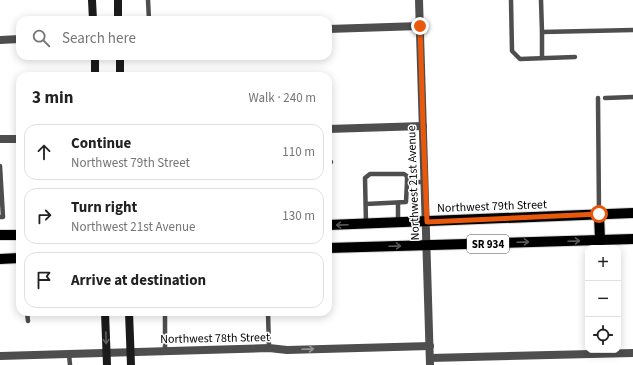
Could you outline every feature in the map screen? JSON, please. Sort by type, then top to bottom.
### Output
[{"type":"main road","points":[[92,0],[93,16]]},
{"type":"main road","points":[[118,0],[118,16]]},
{"type":"main road","points":[[94,60],[95,72]]},
{"type":"main road","points":[[120,60],[120,72]]},
{"type":"main road","name":"Northwest 79th Street","points":[[332,225],[633,213]]},
{"type":"main road","points":[[599,214],[600,240]]},
{"type":"main road","points":[[0,235],[16,235]]},
{"type":"main road","name":"SR 934","points":[[332,248],[633,239]]},
{"type":"main road","points":[[0,259],[16,258]]},
{"type":"main road","points":[[105,316],[106,365]]},
{"type":"main road","points":[[129,316],[131,365]]},
{"type":"street","name":"Northwest 21st Avenue","points":[[419,0],[428,245],[430,361]]},
{"type":"street","points":[[332,29],[420,26]]},
{"type":"street","points":[[0,40],[16,39]]},
{"type":"street","points":[[332,129],[423,126]]},
{"type":"street","points":[[0,139],[16,139]]},
{"type":"street","name":"Northwest 78th Street","points":[[0,356],[131,351],[269,348],[287,350],[430,346]]},
{"type":"street","points":[[430,361],[633,353]]},
{"type":"lane","points":[[148,0],[148,16]]},
{"type":"lane","points":[[511,0],[512,52],[520,59],[575,57]]},
{"type":"lane","points":[[541,0],[542,58]]},
{"type":"lane","points":[[542,32],[633,30]]},
{"type":"lane","points":[[605,98],[633,97]]},
{"type":"lane","points":[[598,98],[599,214]]},
{"type":"lane","points":[[0,166],[3,217],[0,217]]},
{"type":"lane","points":[[366,204],[398,204],[406,202],[407,176],[404,174],[370,174],[365,178],[366,224]]},
{"type":"lane","points":[[407,182],[425,182]]},
{"type":"lane","points":[[398,204],[398,223]]},
{"type":"lane","points":[[28,316],[28,321]]},
{"type":"lane","points":[[165,316],[165,351]]},
{"type":"lane","points":[[268,316],[269,348]]},
{"type":"lane","points":[[69,354],[70,365]]},
{"type":"route","points":[[420,26],[427,222],[599,214]]}]
